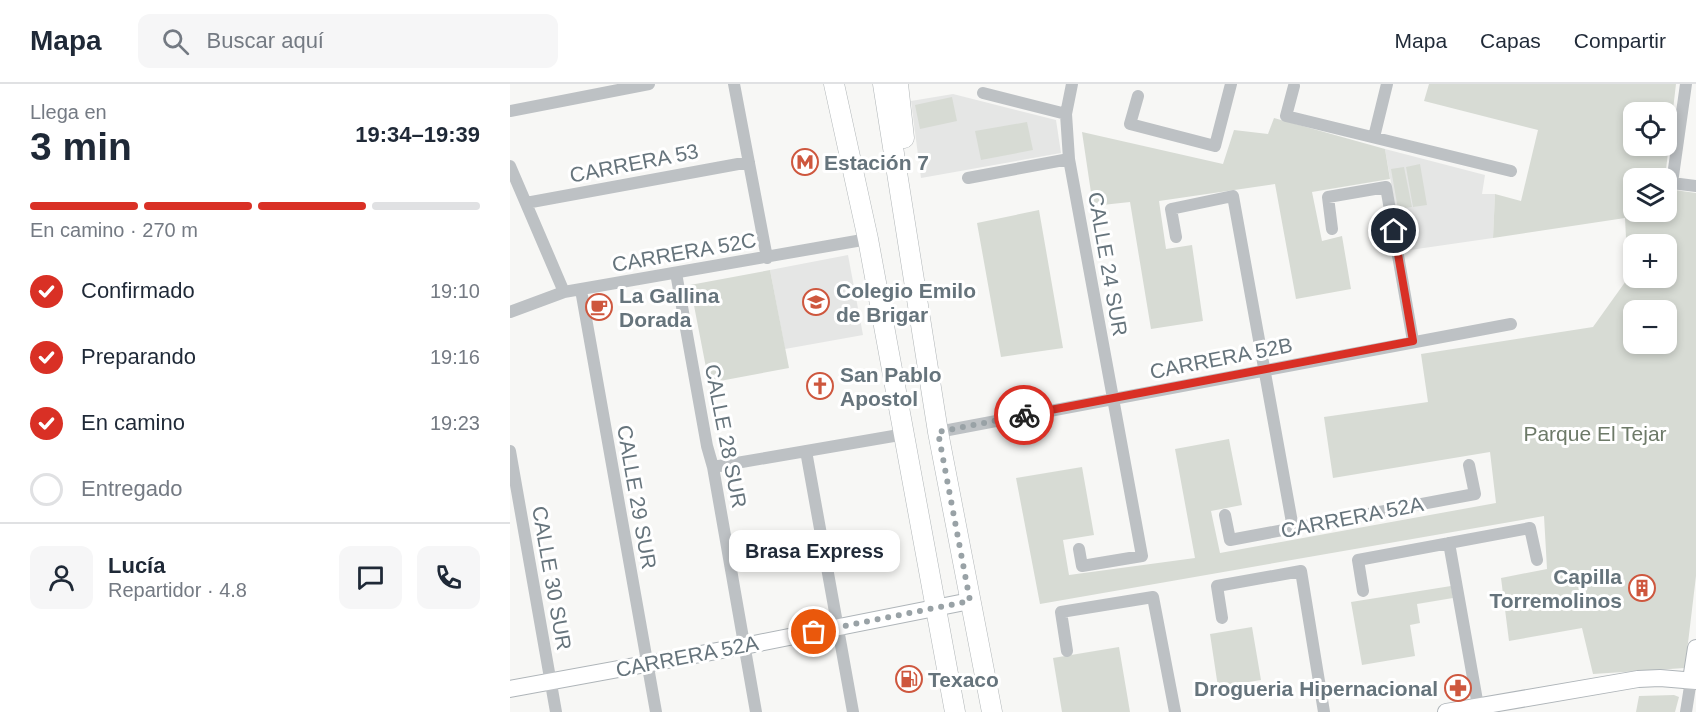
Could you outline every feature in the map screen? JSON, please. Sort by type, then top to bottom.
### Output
[{"type":"main road","points":[[834,84],[868,239],[955,712]]},
{"type":"main road","points":[[883,84],[938,432],[992,712]]},
{"type":"main road","points":[[898,84],[917,305]]},
{"type":"street","points":[[734,84],[767,258]]},
{"type":"street","name":"CALLE 24 SUR","points":[[1072,84],[1066,114],[1069,159],[1142,556],[1082,566],[1079,549]]},
{"type":"street","points":[[1138,96],[1130,124],[1215,146],[1231,84]]},
{"type":"street","points":[[1374,137],[1387,84]]},
{"type":"street","points":[[1686,84],[1672,183],[1696,186]]},
{"type":"street","points":[[510,111],[642,85]]},
{"type":"street","points":[[1294,86],[1286,116],[1511,171]]},
{"type":"street","points":[[983,93],[1066,114]]},
{"type":"street","points":[[968,178],[1069,159]]},
{"type":"street","name":"CARRERA 53","points":[[526,203],[748,162]]},
{"type":"street","points":[[510,166],[564,292]]},
{"type":"street","points":[[1332,229],[1328,197],[1386,187],[1413,341]]},
{"type":"street","points":[[1176,237],[1171,209],[1233,196],[1293,528]]},
{"type":"street","name":"CARRERA 52C","points":[[510,312],[564,292],[868,239]]},
{"type":"street","name":"CALLE 28 SUR","points":[[676,273],[756,712]]},
{"type":"street","name":"CALLE 29 SUR","points":[[581,290],[656,712]]},
{"type":"street","name":"CARRERA 52B","points":[[938,432],[1511,324]]},
{"type":"street","points":[[713,467],[905,434]]},
{"type":"street","name":"CALLE 30 SUR","points":[[510,451],[556,712]]},
{"type":"street","points":[[806,451],[853,712]]},
{"type":"street","name":"CARRERA 52A","points":[[1225,515],[1230,540],[1475,494],[1469,465]]},
{"type":"street","name":"CARRERA 52A","points":[[1364,591],[1358,560],[1530,528],[1537,560]]},
{"type":"street","points":[[1449,543],[1485,708]]},
{"type":"street","name":"CARRERA 52A","points":[[1222,618],[1217,586],[1301,571],[1324,712]]},
{"type":"street","points":[[1067,651],[1061,612],[1153,597],[1175,712]]},
{"type":"street","name":"CARRERA 52A","points":[[510,689],[970,601]]},
{"type":"street","points":[[1686,712],[1694,680],[1696,648]]},
{"type":"street","points":[[1446,712],[1485,708],[1638,679],[1694,680]]},
{"type":"shaded area","points":[[953,94],[1056,120],[1061,153],[921,178],[911,101]]},
{"type":"shaded area","points":[[1385,149],[1485,175],[1482,194],[1495,194],[1493,238],[1403,251]]},
{"type":"shaded area","name":"Colegio Emilo de Brigar","points":[[848,255],[863,335],[785,349],[770,270]]},
{"type":"green space","name":"Parque El Tejar","points":[[1429,84],[1676,84],[1674,102],[1623,102],[1623,156],[1668,156],[1666,168],[1623,168],[1623,218],[1493,238],[1495,194],[1521,201],[1538,130],[1424,101]]},
{"type":"green space","points":[[952,97],[957,121],[920,129],[915,105]]},
{"type":"green space","points":[[1274,118],[1385,149],[1390,179],[1312,192],[1322,241],[1342,236],[1351,289],[1296,299],[1275,184],[1159,201],[1166,249],[1192,245],[1203,321],[1151,329],[1130,202],[1093,206],[1082,132],[1223,164],[1234,130],[1268,134]]},
{"type":"green space","points":[[1027,122],[1033,150],[981,160],[975,131]]},
{"type":"green space","points":[[1420,164],[1427,205],[1413,207],[1406,167]]},
{"type":"green space","points":[[1404,167],[1412,207],[1398,209],[1391,169]]},
{"type":"green space","name":"Parque El Tejar","points":[[1677,190],[1696,193],[1696,576],[1685,668],[1593,674],[1582,628],[1509,641],[1501,578],[1547,569],[1544,516],[1040,604],[1016,478],[1082,467],[1094,535],[1063,540],[1069,575],[1195,558],[1175,449],[1229,439],[1242,505],[1211,511],[1220,553],[1496,503],[1490,452],[1333,478],[1324,417],[1428,402],[1421,354],[1593,327],[1623,285],[1623,288],[1677,288],[1677,234],[1626,234],[1625,222],[1677,222]]},
{"type":"green space","points":[[1039,210],[1063,348],[1001,357],[977,223]]},
{"type":"green space","points":[[770,270],[789,368],[709,383],[690,285]]},
{"type":"green space","points":[[1451,586],[1453,598],[1417,604],[1420,623],[1410,625],[1415,656],[1362,665],[1351,602]]},
{"type":"green space","points":[[1252,627],[1261,680],[1218,687],[1210,634]]},
{"type":"green space","points":[[1119,647],[1130,712],[1062,712],[1053,658]]},
{"type":"green space","points":[[1674,695],[1679,697],[1675,712],[1636,712],[1639,696]]},
{"type":"way so far","points":[[814,632],[970,601],[938,432],[1024,415]]},
{"type":"place","name":"Estación 7","points":[[805,162]]},
{"type":"place","name":"Colegio Emilo de Brigar","points":[[816,302]]},
{"type":"place","name":"La Gallina Dorada","points":[[599,307]]},
{"type":"place","name":"San Pablo Apostol","points":[[820,386]]},
{"type":"place","name":"Capilla Torremolinos","points":[[1642,588]]},
{"type":"place","name":"Brasa Express","points":[[814,632]]},
{"type":"place","name":"Texaco","points":[[909,679]]},
{"type":"place","name":"Drogueria Hipernacional","points":[[1458,688]]},
{"type":"route","points":[[1024,415],[1413,341],[1394,231]]}]
